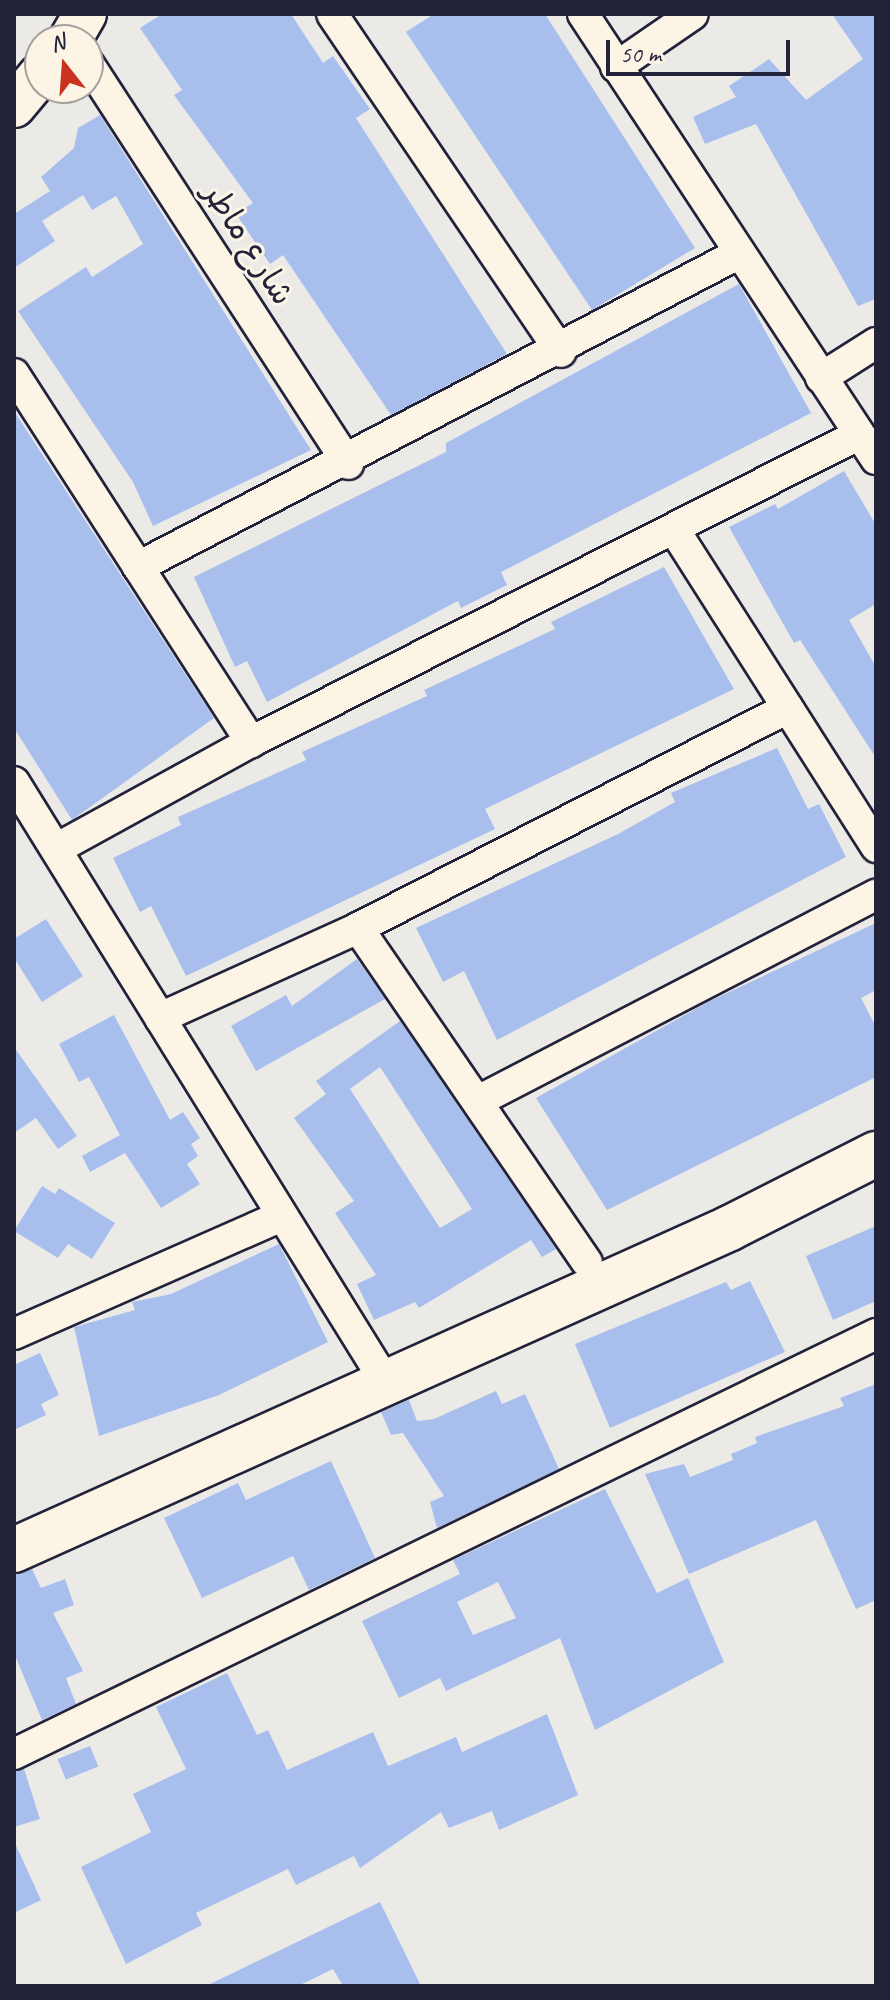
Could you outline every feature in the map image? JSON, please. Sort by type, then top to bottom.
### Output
[{"type":"main road","points":[[14,1550],[378,1370],[587,1262],[876,1123]]},
{"type":"main road","points":[[14,1518],[730,1228],[876,1154]]},
{"type":"street","points":[[332,14],[561,352]]},
{"type":"street","points":[[56,849],[251,742],[675,531],[868,447],[736,255],[583,14]]},
{"type":"street","points":[[616,67],[693,14]]},
{"type":"street","name":"شارع ماطر","points":[[104,81],[348,464]]},
{"type":"street","points":[[138,567],[348,464],[561,352],[736,255]]},
{"type":"street","points":[[821,378],[876,343]]},
{"type":"street","points":[[14,374],[251,742]]},
{"type":"street","points":[[675,531],[876,847]]},
{"type":"street","points":[[160,1018],[358,928],[788,708]]},
{"type":"street","points":[[14,782],[378,1370]]},
{"type":"street","points":[[480,1100],[876,895]]},
{"type":"street","points":[[358,928],[480,1100],[587,1262]]},
{"type":"street","points":[[20,1322],[281,1216]]},
{"type":"street","points":[[14,1754],[876,1334]]},
{"type":"building","points":[[162,14],[291,14],[323,63],[333,56],[370,109],[356,118],[507,354],[391,415],[283,255],[270,264],[236,214],[253,203],[174,95],[182,90],[140,28]]},
{"type":"building","points":[[434,14],[545,14],[695,248],[592,310],[406,32]]},
{"type":"building","points":[[832,14],[876,14],[876,299],[858,306],[756,124],[705,144],[693,117],[736,97],[729,86],[769,59],[806,100],[863,59]]},
{"type":"building","points":[[100,115],[311,450],[153,526],[133,482],[18,311],[86,267],[92,277],[143,244],[116,196],[92,210],[83,195],[42,221],[55,241],[14,268],[14,214],[50,191],[41,177],[74,148],[78,128]]},
{"type":"building","points":[[739,284],[811,413],[501,572],[507,585],[461,608],[458,601],[267,702],[247,661],[235,667],[194,577],[446,452],[446,443]]},
{"type":"building","points":[[14,411],[214,718],[72,820],[14,728]]},
{"type":"building","points":[[844,471],[876,525],[876,604],[849,620],[876,667],[876,758],[800,640],[794,643],[729,527],[775,504],[778,509]]},
{"type":"building","points":[[664,567],[734,689],[485,809],[495,829],[186,976],[151,906],[140,912],[113,858],[181,825],[178,817],[306,760],[302,752],[427,696],[424,690],[555,629],[551,622]]},
{"type":"building","points":[[777,748],[808,809],[819,804],[846,857],[497,1040],[464,971],[443,982],[416,928],[618,834],[675,802],[671,793]]},
{"type":"building","points":[[46,919],[83,976],[42,1002],[14,958],[14,939]]},
{"type":"building","points":[[876,923],[876,990],[861,998],[876,1027],[876,1077],[607,1210],[536,1098],[708,1002]]},
{"type":"building","points":[[357,959],[385,999],[256,1071],[231,1026],[286,995],[292,1006]]},
{"type":"building","points":[[114,1015],[170,1120],[183,1112],[200,1138],[191,1144],[198,1156],[187,1164],[200,1184],[161,1208],[125,1153],[90,1172],[82,1156],[120,1135],[89,1077],[79,1082],[59,1044]]},
{"type":"building","points":[[400,1021],[556,1249],[542,1257],[531,1240],[419,1308],[415,1302],[374,1320],[357,1284],[376,1275],[335,1213],[354,1201],[294,1118],[326,1094],[316,1081]],"holes":[[[380,1067],[472,1209],[440,1228],[350,1089]]]},
{"type":"building","points":[[14,1047],[77,1136],[58,1149],[36,1118],[14,1133]]},
{"type":"building","points":[[42,1186],[55,1194],[59,1188],[115,1223],[92,1259],[68,1244],[58,1258],[14,1231]]},
{"type":"building","points":[[876,1226],[876,1301],[833,1320],[806,1256]]},
{"type":"building","points":[[279,1244],[328,1342],[219,1395],[99,1436],[74,1327],[135,1310],[132,1302],[171,1294]]},
{"type":"building","points":[[750,1281],[785,1352],[610,1428],[575,1344],[726,1282],[731,1290]]},
{"type":"building","points":[[40,1353],[59,1395],[41,1404],[46,1415],[14,1430],[14,1365]]},
{"type":"building","points":[[876,1384],[876,1600],[856,1609],[816,1520],[689,1574],[645,1474],[684,1464],[690,1477],[733,1460],[731,1454],[757,1443],[755,1437],[844,1406],[840,1398]]},
{"type":"building","points":[[496,1391],[502,1404],[525,1394],[559,1469],[437,1528],[430,1502],[444,1496],[403,1433],[391,1435],[381,1412],[409,1400],[417,1421],[434,1419]]},
{"type":"building","points":[[331,1461],[375,1558],[309,1590],[293,1556],[202,1598],[164,1518],[238,1483],[246,1500]]},
{"type":"building","points":[[605,1489],[657,1593],[688,1578],[724,1662],[595,1730],[560,1638],[446,1691],[440,1678],[399,1698],[362,1621],[460,1574],[453,1560]],"holes":[[[498,1582],[516,1618],[473,1635],[457,1602]]]},
{"type":"building","points":[[32,1569],[41,1588],[65,1579],[74,1605],[53,1613],[83,1671],[66,1678],[76,1704],[42,1720],[14,1653],[14,1575]]},
{"type":"building","points":[[227,1673],[257,1735],[268,1730],[287,1770],[373,1732],[388,1766],[456,1737],[462,1752],[547,1714],[578,1795],[499,1830],[492,1811],[449,1828],[441,1812],[360,1868],[354,1856],[296,1885],[288,1869],[196,1913],[202,1925],[126,1964],[81,1867],[151,1832],[133,1794],[186,1769],[156,1707]]},
{"type":"building","points":[[90,1746],[98,1766],[66,1780],[58,1759]]},
{"type":"building","points":[[24,1769],[40,1819],[14,1827],[14,1772]]},
{"type":"building","points":[[14,1841],[41,1900],[14,1913]]},
{"type":"building","points":[[380,1902],[421,1986],[343,1986],[333,1969],[298,1986],[206,1986]]}]
